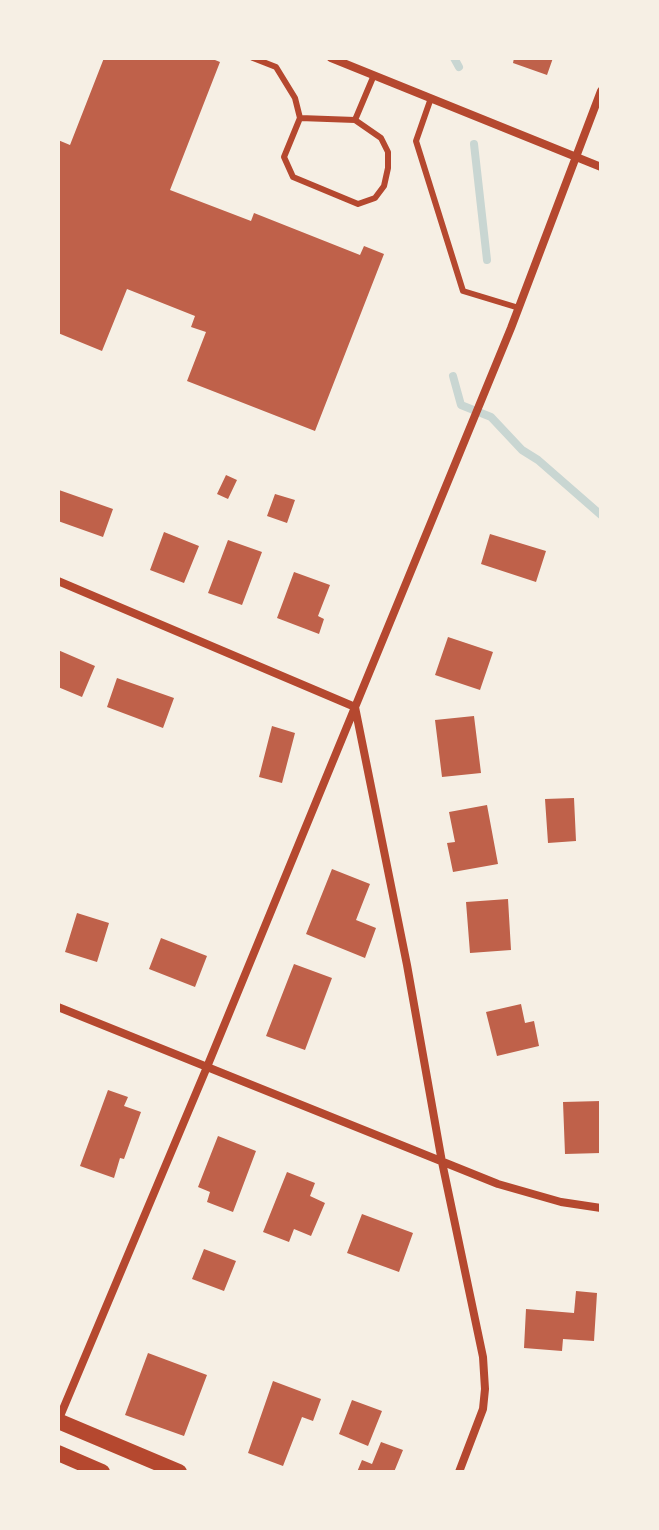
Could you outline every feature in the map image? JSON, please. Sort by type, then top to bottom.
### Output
[{"type":"main road","points":[[58,1421],[179,1472]]},
{"type":"main road","points":[[58,1453],[102,1472]]},
{"type":"street","points":[[331,58],[601,167]]},
{"type":"street","points":[[58,1421],[519,308],[601,91]]},
{"type":"street","points":[[58,581],[355,707]]},
{"type":"street","points":[[355,707],[407,965],[442,1162],[483,1357],[483,1409],[459,1472]]},
{"type":"street","points":[[58,1007],[498,1184],[561,1202],[601,1208]]},
{"type":"lane","points":[[253,58],[276,67],[295,98],[300,118],[284,157],[293,177],[358,204],[375,198],[384,186],[388,152],[381,138],[355,120],[300,118]]},
{"type":"lane","points":[[355,120],[374,75]]},
{"type":"lane","points":[[431,98],[416,141],[463,291],[519,308]]},
{"type":"building","points":[[104,58],[210,58],[220,62],[170,190],[251,221],[254,213],[360,255],[364,246],[384,254],[315,431],[187,381],[206,332],[191,327],[195,316],[127,289],[102,351],[58,333],[58,140],[70,145]]},
{"type":"building","points":[[514,58],[553,58],[547,75],[513,63]]},
{"type":"building","points":[[226,475],[237,480],[228,499],[217,494]]},
{"type":"building","points":[[59,490],[113,509],[103,537],[58,521]]},
{"type":"building","points":[[275,494],[295,500],[287,523],[267,516]]},
{"type":"building","points":[[164,532],[199,546],[184,583],[150,570]]},
{"type":"building","points":[[490,534],[546,551],[536,582],[481,564]]},
{"type":"building","points":[[228,540],[262,552],[242,605],[208,593]]},
{"type":"building","points":[[294,572],[330,585],[318,616],[324,619],[319,634],[277,618]]},
{"type":"building","points":[[448,637],[493,652],[480,690],[435,675]]},
{"type":"building","points":[[58,650],[95,666],[82,697],[58,687]]},
{"type":"building","points":[[117,678],[174,698],[163,728],[107,707]]},
{"type":"building","points":[[474,716],[481,773],[442,777],[435,720]]},
{"type":"building","points":[[272,726],[295,733],[282,783],[259,777]]},
{"type":"building","points":[[574,798],[576,841],[548,843],[545,799]]},
{"type":"building","points":[[487,805],[498,864],[453,872],[447,843],[455,842],[449,812]]},
{"type":"building","points":[[332,869],[370,884],[356,920],[376,928],[365,958],[306,934]]},
{"type":"building","points":[[508,899],[511,950],[470,953],[466,902]]},
{"type":"building","points":[[77,913],[109,923],[97,962],[65,952]]},
{"type":"building","points":[[161,938],[207,956],[195,987],[149,969]]},
{"type":"building","points":[[294,964],[332,978],[305,1050],[266,1036]]},
{"type":"building","points":[[521,1004],[525,1023],[534,1021],[539,1046],[497,1056],[486,1012]]},
{"type":"building","points":[[108,1090],[128,1097],[124,1106],[141,1112],[114,1178],[80,1166]]},
{"type":"building","points":[[601,1101],[601,1153],[565,1154],[563,1102]]},
{"type":"building","points":[[218,1136],[256,1151],[233,1212],[207,1202],[210,1192],[198,1187]]},
{"type":"building","points":[[287,1172],[315,1183],[310,1196],[325,1203],[311,1236],[294,1229],[289,1242],[263,1232]]},
{"type":"building","points":[[362,1214],[413,1233],[399,1272],[347,1253]]},
{"type":"building","points":[[204,1249],[236,1261],[224,1291],[192,1279]]},
{"type":"building","points":[[576,1291],[597,1293],[594,1341],[563,1339],[562,1351],[524,1348],[526,1309],[574,1313]]},
{"type":"building","points":[[148,1353],[207,1375],[184,1436],[125,1415]]},
{"type":"building","points":[[273,1381],[321,1399],[313,1421],[302,1417],[283,1466],[248,1453]]},
{"type":"building","points":[[352,1400],[382,1411],[368,1446],[339,1434]]},
{"type":"building","points":[[381,1442],[403,1450],[394,1472],[357,1472],[362,1460],[372,1464]]},
{"type":"waterway","points":[[454,58],[459,67]]},
{"type":"waterway","points":[[474,144],[487,260]]},
{"type":"waterway","points":[[453,376],[461,405],[491,417],[522,450],[538,460],[601,515]]}]
